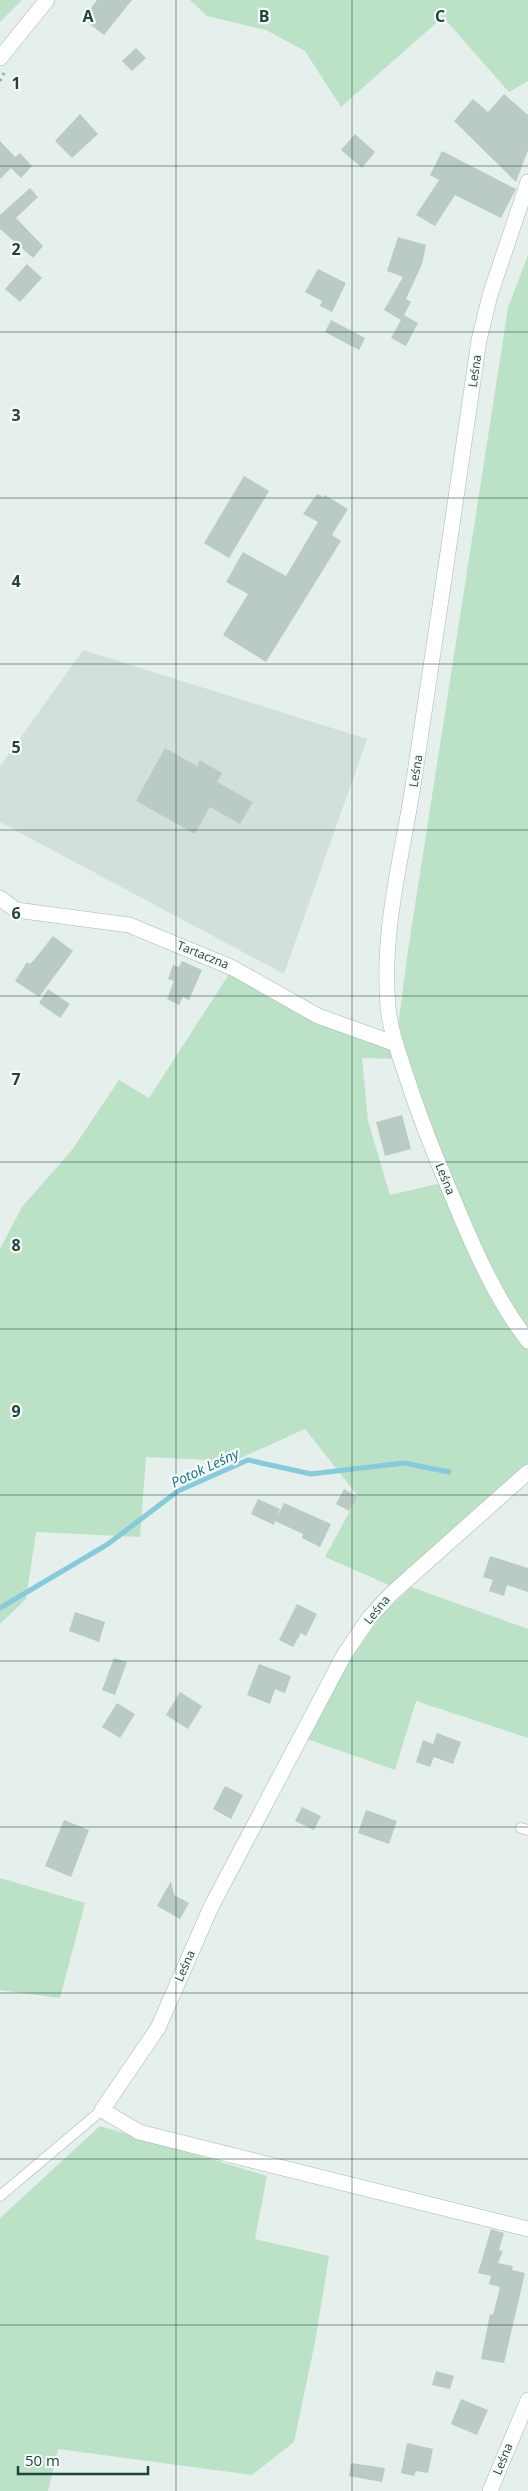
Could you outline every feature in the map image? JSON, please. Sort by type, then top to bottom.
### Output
[{"type":"street","points":[[0,58],[47,0]]},
{"type":"street","name":"Leśna","points":[[528,182],[490,296],[479,340],[413,789],[393,900],[387,949],[386,983],[388,1010],[396,1044],[418,1112],[466,1230],[505,1307],[528,1341]]},
{"type":"street","name":"Tartaczna","points":[[0,898],[16,910],[129,925],[233,968],[318,1016],[396,1044]]},
{"type":"street","name":"Leśna","points":[[102,2110],[158,2028],[211,1907],[349,1648],[369,1618],[391,1594],[528,1472]]},
{"type":"street","points":[[102,2110],[139,2132],[528,2229]]},
{"type":"street","name":"Leśna","points":[[490,2491],[528,2400]]},
{"type":"lane","points":[[0,2196],[102,2110]]},
{"type":"shaded area","points":[[83,650],[367,739],[284,974],[0,822],[0,766]]},
{"type":"green space","points":[[0,0],[22,0],[0,22]]},
{"type":"green space","points":[[190,0],[528,0],[528,81],[509,92],[443,17],[341,107],[305,51],[266,30],[207,16]]},
{"type":"green space","points":[[528,255],[528,1472],[389,1585],[325,1557],[358,1496],[305,1429],[234,1461],[146,1457],[140,1537],[36,1532],[26,1599],[0,1624],[0,1249],[22,1207],[72,1150],[119,1080],[149,1098],[233,968],[318,1016],[396,1043],[407,957],[508,308]],"holes":[[[362,1058],[401,1059],[446,1182],[390,1195],[368,1121]]]},
{"type":"green space","points":[[411,1587],[528,1629],[528,1738],[416,1701],[395,1770],[307,1739],[352,1657],[381,1616]]},
{"type":"green space","points":[[0,1878],[85,1903],[60,1998],[0,1990]]},
{"type":"green space","points":[[100,2126],[267,2176],[255,2239],[329,2256],[315,2342],[294,2442],[252,2475],[58,2449],[48,2491],[0,2491],[0,2218]]},
{"type":"building","points":[[97,0],[132,0],[104,35],[83,19]]},
{"type":"building","points":[[136,48],[146,58],[132,71],[122,61]]},
{"type":"building","points":[[504,94],[528,115],[528,150],[516,182],[454,121],[473,99],[488,112]]},
{"type":"building","points":[[80,114],[98,134],[72,158],[55,141]]},
{"type":"building","points":[[355,134],[375,152],[362,168],[341,150]]},
{"type":"building","points":[[0,141],[15,157],[20,153],[32,166],[21,178],[11,168],[0,179]]},
{"type":"building","points":[[442,151],[516,189],[501,218],[455,195],[435,226],[416,215],[439,180],[430,175]]},
{"type":"building","points":[[30,188],[38,197],[16,218],[43,246],[33,258],[0,229],[0,215]]},
{"type":"building","points":[[398,237],[426,245],[422,264],[406,299],[411,302],[404,315],[418,323],[406,346],[391,338],[401,320],[384,310],[403,277],[387,271]]},
{"type":"building","points":[[27,264],[42,278],[20,302],[5,289]]},
{"type":"building","points":[[318,269],[346,283],[332,312],[320,306],[322,301],[305,292]]},
{"type":"building","points":[[331,320],[365,338],[359,350],[325,332]]},
{"type":"building","points":[[244,476],[269,491],[229,558],[204,543]]},
{"type":"building","points":[[317,494],[323,497],[325,495],[348,509],[332,535],[341,541],[266,662],[223,635],[248,594],[226,582],[243,552],[286,576],[318,522],[303,514]]},
{"type":"building","points":[[165,748],[197,766],[200,760],[222,773],[217,782],[253,802],[240,824],[210,807],[195,834],[136,801]]},
{"type":"building","points":[[53,936],[73,951],[39,997],[15,981],[27,962],[30,964],[34,960]]},
{"type":"building","points":[[182,961],[202,970],[189,1000],[183,997],[179,1005],[167,999],[174,981],[168,979],[173,965],[179,967]]},
{"type":"building","points":[[48,989],[70,1004],[60,1018],[39,1003]]},
{"type":"building","points":[[402,1115],[411,1149],[385,1156],[376,1122]]},
{"type":"building","points":[[344,1489],[358,1497],[349,1511],[336,1504]]},
{"type":"building","points":[[258,1499],[280,1509],[276,1519],[284,1503],[331,1524],[320,1547],[302,1538],[303,1534],[275,1521],[274,1525],[251,1514]]},
{"type":"building","points":[[490,1556],[528,1568],[528,1592],[507,1585],[504,1596],[489,1591],[493,1580],[483,1577]]},
{"type":"building","points":[[297,1604],[317,1614],[306,1636],[301,1633],[293,1647],[279,1640]]},
{"type":"building","points":[[75,1612],[105,1622],[99,1642],[69,1631]]},
{"type":"building","points":[[114,1658],[127,1662],[115,1695],[102,1690]]},
{"type":"building","points":[[259,1664],[291,1676],[285,1693],[275,1689],[270,1704],[247,1695]]},
{"type":"building","points":[[180,1692],[202,1706],[188,1729],[166,1715]]},
{"type":"building","points":[[117,1703],[135,1714],[120,1738],[102,1727]]},
{"type":"building","points":[[437,1733],[461,1742],[453,1764],[434,1757],[430,1767],[416,1762],[423,1740],[433,1744]]},
{"type":"building","points":[[225,1786],[243,1795],[231,1819],[213,1809]]},
{"type":"building","points":[[302,1807],[321,1816],[314,1830],[295,1821]]},
{"type":"building","points":[[366,1810],[397,1821],[389,1844],[358,1833]]},
{"type":"building","points":[[64,1820],[89,1830],[71,1877],[45,1866]]},
{"type":"building","points":[[171,1881],[174,1895],[189,1903],[180,1919],[157,1906]]},
{"type":"building","points":[[491,2229],[504,2233],[499,2250],[503,2251],[498,2263],[513,2266],[512,2270],[525,2273],[504,2363],[481,2359],[490,2314],[493,2315],[500,2287],[489,2284],[491,2276],[478,2273]]},
{"type":"building","points":[[436,2371],[454,2376],[450,2389],[432,2385]]},
{"type":"building","points":[[461,2399],[488,2410],[477,2435],[451,2424]]},
{"type":"building","points":[[407,2443],[433,2449],[428,2473],[416,2471],[414,2476],[401,2473]]},
{"type":"building","points":[[351,2463],[385,2468],[382,2482],[349,2476]]},
{"type":"waterway","name":"Potok Leśny","points":[[0,1608],[108,1544],[178,1491],[248,1460],[311,1474],[404,1463],[449,1472]]}]
